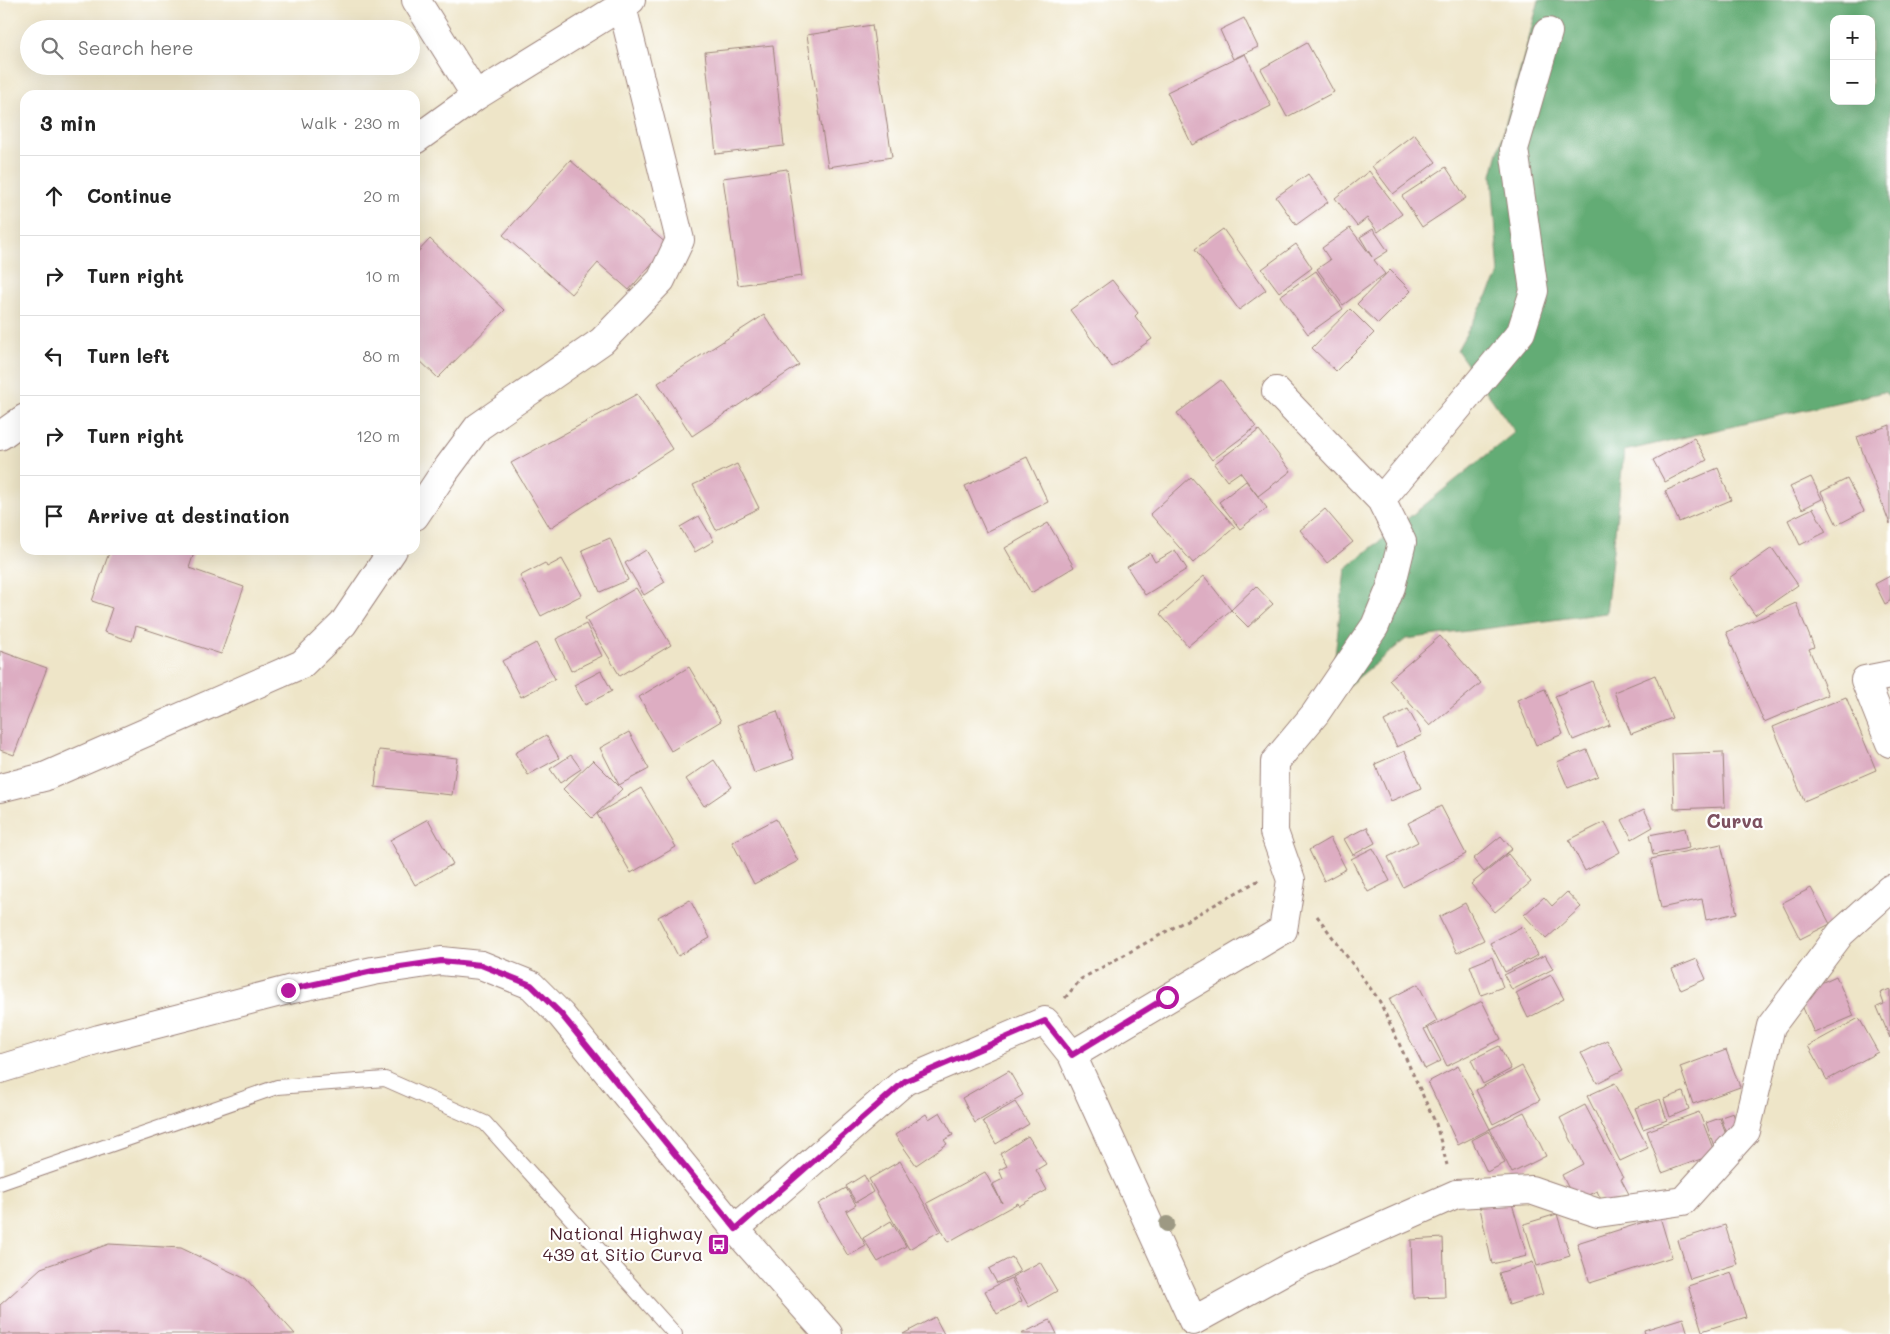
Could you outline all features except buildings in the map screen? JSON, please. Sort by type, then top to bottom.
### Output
[{"type":"street","points":[[416,0],[476,96]]},
{"type":"street","points":[[420,136],[476,96],[626,3],[680,240],[661,280],[602,341],[478,427],[420,508]]},
{"type":"street","points":[[1381,500],[1522,332],[1534,291],[1514,148],[1548,32]]},
{"type":"street","points":[[1072,1055],[1283,930],[1291,880],[1274,832],[1275,762],[1315,714],[1375,626],[1392,587],[1402,542],[1381,500],[1276,391]]},
{"type":"street","points":[[0,436],[20,422]]},
{"type":"street","points":[[0,788],[44,777],[302,664],[343,624],[390,555]]},
{"type":"street","points":[[1890,674],[1865,680],[1890,743]]},
{"type":"street","points":[[736,1229],[905,1081],[1045,1021],[1072,1055],[1193,1321],[1289,1268],[1456,1194],[1531,1190],[1598,1213],[1683,1201],[1746,1131],[1771,1026],[1841,933],[1890,889]]},
{"type":"street","points":[[0,1069],[118,1034],[288,990],[373,971],[441,961],[481,965],[531,985],[561,1014],[736,1229],[828,1334]]},
{"type":"lane","points":[[0,1182],[278,1087],[385,1079],[485,1123],[675,1334]]},
{"type":"path","points":[[1045,1021],[1081,979],[1271,873],[1291,880],[1379,1000],[1436,1124],[1456,1194]]},
{"type":"green space","points":[[1539,0],[1890,0],[1890,397],[1884,392],[1624,451],[1606,613],[1406,639],[1330,700],[1345,569],[1515,432],[1457,350],[1499,275],[1492,175]]},
{"type":"place","name":"National Highway 439 at Sitio Curva","points":[[719,1244]]},
{"type":"district","name":"Curva","points":[[1735,821]]},
{"type":"route","points":[[288,990],[373,971],[441,961],[481,965],[531,985],[561,1014],[736,1229],[905,1081],[1045,1021],[1072,1055],[1167,997]]}]
